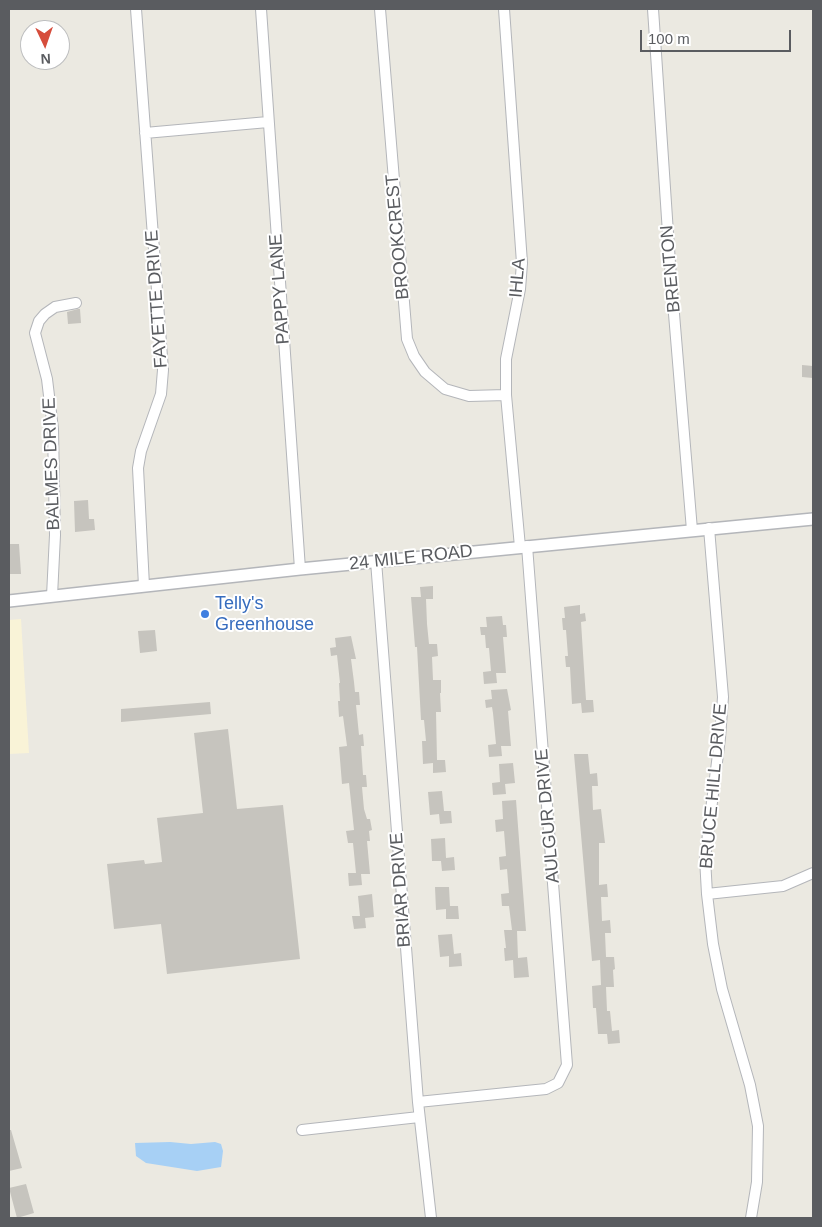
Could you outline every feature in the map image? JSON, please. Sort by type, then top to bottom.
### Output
[{"type":"street","name":"FAYETTE DRIVE","points":[[136,9],[163,370],[161,394],[141,451],[138,468],[144,586]]},
{"type":"street","name":"PAPPY LANE","points":[[261,9],[300,569]]},
{"type":"street","name":"BROOKCREST","points":[[380,9],[407,339],[414,356],[425,372],[445,389],[469,396],[506,395]]},
{"type":"street","name":"IHLA","points":[[504,9],[522,263],[520,289],[506,359],[506,395],[523,546]]},
{"type":"street","name":"BRENTON","points":[[653,9],[669,258],[692,530]]},
{"type":"street","points":[[145,133],[268,122]]},
{"type":"street","name":"BALMES DRIVE","points":[[52,596],[55,534],[53,429],[47,379],[35,333],[39,321],[55,307],[76,303]]},
{"type":"street","name":"24 MILE ROAD","points":[[9,601],[523,546],[813,519]]},
{"type":"street","name":"BRUCE HILL DRIVE","points":[[709,528],[723,697],[721,731],[705,858],[707,894],[712,944],[722,989],[750,1085],[758,1126],[757,1182],[752,1218]]},
{"type":"street","name":"AULGUR DRIVE","points":[[418,1102],[536,1091],[558,1083],[565,1073],[567,1057],[523,546]]},
{"type":"street","name":"BRIAR DRIVE","points":[[376,561],[419,1117],[431,1218]]},
{"type":"street","points":[[707,894],[770,888],[796,882],[813,873]]},
{"type":"street","points":[[302,1130],[419,1117]]},
{"type":"shaded area","points":[[21,619],[29,753],[9,754],[9,620]]},
{"type":"water","points":[[170,1142],[191,1144],[215,1142],[221,1144],[223,1151],[221,1167],[197,1171],[146,1163],[136,1156],[135,1143]]},
{"type":"building","points":[[80,309],[81,323],[68,324],[67,312]]},
{"type":"building","points":[[802,365],[813,366],[813,378],[802,377]]},
{"type":"building","points":[[88,500],[89,519],[94,519],[95,530],[75,532],[74,501]]},
{"type":"building","points":[[9,544],[19,544],[21,574],[9,574]]},
{"type":"building","points":[[433,586],[433,599],[426,599],[427,624],[429,644],[437,644],[438,656],[432,657],[433,680],[441,680],[441,712],[436,712],[437,760],[445,760],[446,772],[433,773],[433,763],[423,764],[422,741],[426,741],[424,720],[421,720],[417,647],[415,647],[411,597],[421,597],[420,587]]},
{"type":"building","points":[[580,605],[580,614],[585,613],[586,621],[581,622],[586,700],[593,700],[594,712],[582,713],[581,703],[572,704],[570,667],[566,667],[565,656],[568,656],[566,630],[563,630],[562,618],[565,618],[564,607]]},
{"type":"building","points":[[502,616],[503,625],[506,625],[507,637],[503,637],[506,673],[496,673],[497,683],[484,684],[483,672],[491,671],[489,648],[486,648],[485,635],[481,635],[480,627],[487,627],[486,617]]},
{"type":"building","points":[[155,630],[157,651],[140,653],[138,631]]},
{"type":"building","points":[[351,636],[356,659],[351,659],[355,692],[359,692],[360,705],[356,705],[359,735],[363,734],[364,746],[361,746],[363,775],[366,775],[367,787],[362,787],[364,809],[367,819],[370,819],[372,830],[369,831],[370,841],[367,841],[370,874],[361,874],[362,885],[349,886],[348,873],[356,873],[353,843],[348,843],[346,831],[354,830],[349,783],[342,784],[339,747],[347,746],[343,716],[339,717],[340,683],[337,655],[331,656],[330,648],[336,647],[335,638]]},
{"type":"building","points":[[507,689],[511,710],[508,711],[511,746],[501,746],[502,756],[489,757],[488,745],[496,744],[492,707],[486,708],[485,700],[492,699],[491,690]]},
{"type":"building","points":[[210,702],[211,714],[121,722],[121,709]]},
{"type":"building","points":[[228,729],[237,809],[283,805],[300,959],[167,974],[161,924],[114,929],[107,864],[144,860],[145,864],[162,862],[157,818],[203,813],[194,733]]},
{"type":"building","points":[[574,754],[588,754],[590,774],[597,773],[598,786],[592,786],[593,810],[601,809],[605,843],[599,843],[599,885],[607,884],[608,897],[601,897],[602,921],[610,920],[611,933],[605,933],[606,957],[614,957],[615,969],[613,970],[614,987],[606,987],[607,1011],[610,1011],[612,1031],[619,1030],[620,1043],[608,1044],[607,1034],[598,1034],[596,1008],[593,1008],[592,986],[601,985],[600,960],[592,961]]},
{"type":"building","points":[[513,763],[515,783],[505,784],[506,794],[493,795],[492,783],[500,782],[499,764]]},
{"type":"building","points":[[442,791],[444,811],[451,811],[452,823],[440,824],[439,814],[430,815],[428,792]]},
{"type":"building","points":[[516,800],[526,931],[517,931],[518,958],[527,957],[529,977],[514,978],[513,960],[505,961],[504,948],[506,948],[504,930],[512,930],[509,906],[502,906],[501,894],[509,893],[507,869],[500,870],[499,857],[506,856],[504,831],[496,832],[495,820],[503,819],[502,801]]},
{"type":"building","points":[[445,838],[446,858],[454,857],[455,870],[442,871],[441,861],[432,861],[431,839]]},
{"type":"building","points":[[435,887],[449,887],[450,906],[458,906],[459,919],[446,919],[446,909],[436,910]]},
{"type":"building","points":[[372,894],[374,917],[365,918],[366,928],[354,929],[352,916],[360,916],[358,896]]},
{"type":"building","points":[[452,934],[454,954],[461,953],[462,966],[449,967],[449,956],[440,957],[438,935]]},
{"type":"building","points":[[9,1130],[11,1130],[22,1168],[9,1171]]},
{"type":"building","points":[[26,1184],[34,1213],[17,1218],[9,1188]]},
{"type":"place","name":"Telly's Greenhouse","points":[[205,614]]}]
